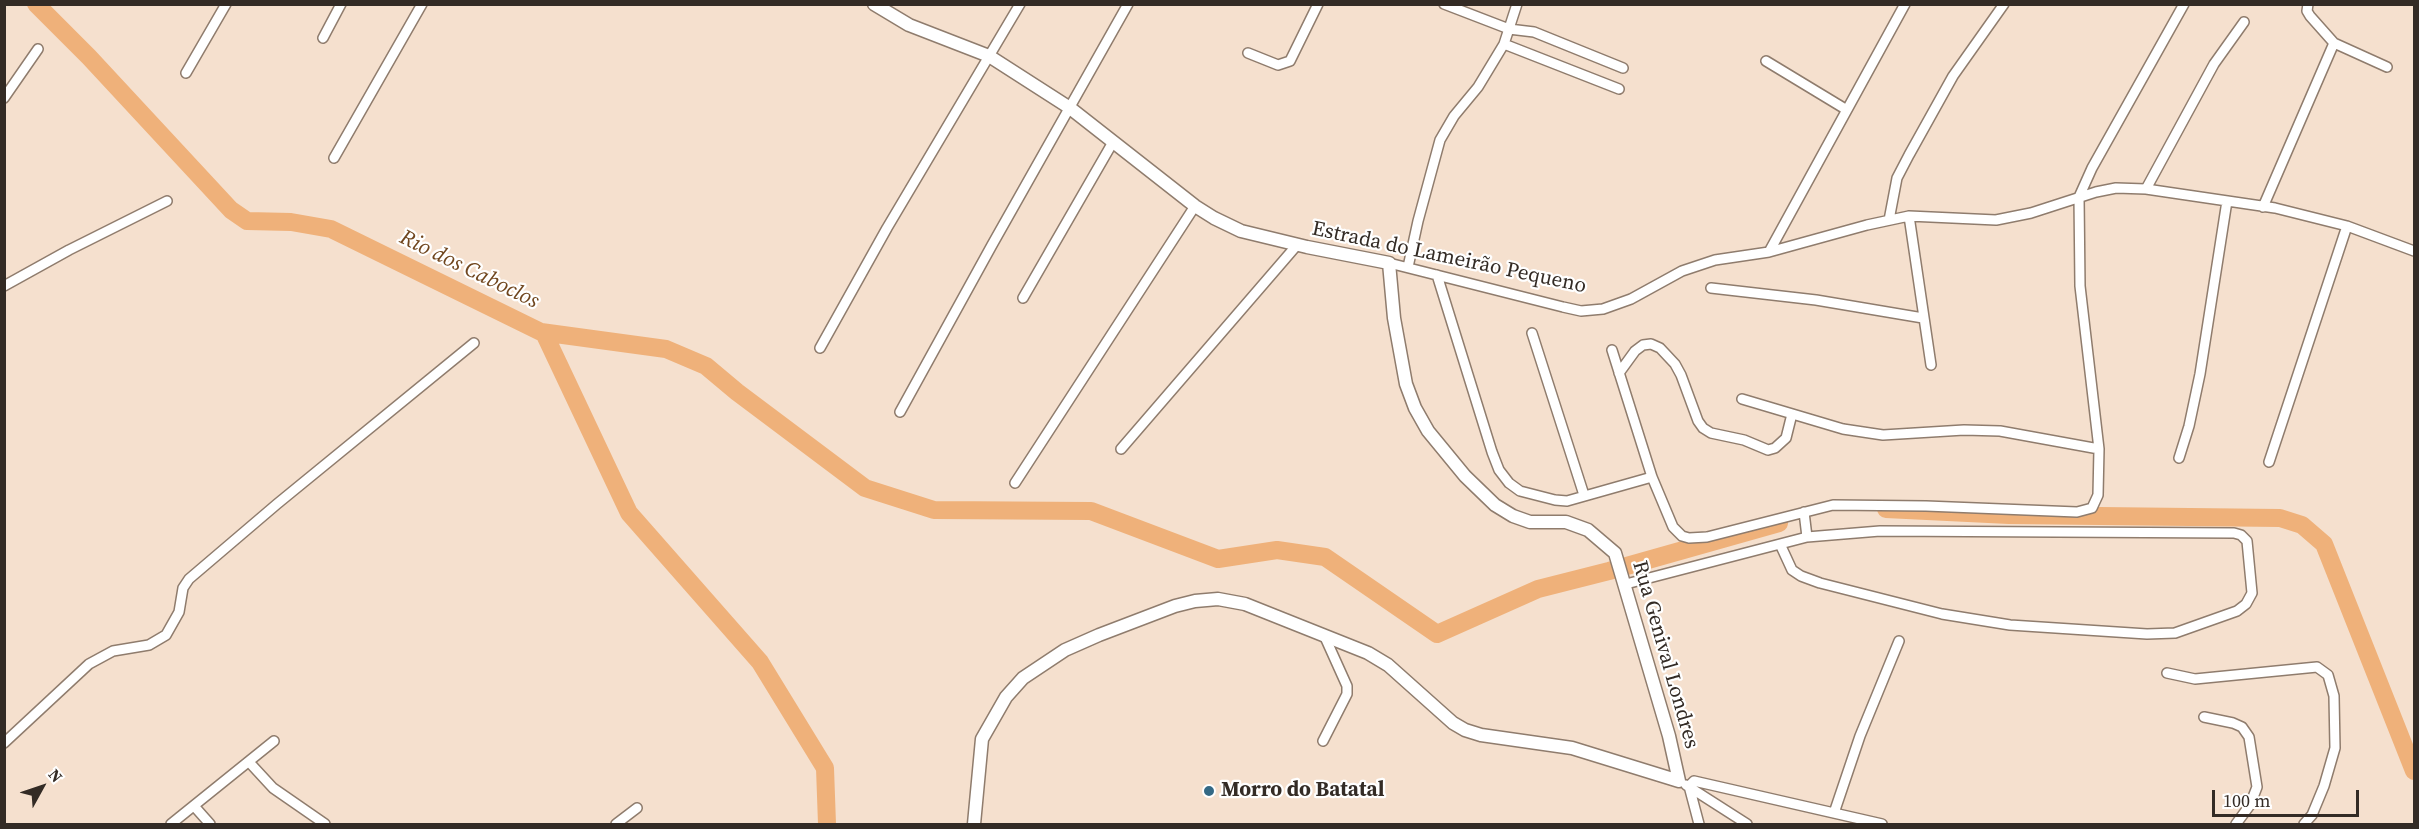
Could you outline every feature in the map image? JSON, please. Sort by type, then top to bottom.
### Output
[{"type":"street","points":[[186,74],[226,4]]},
{"type":"street","points":[[323,38],[341,4]]},
{"type":"street","points":[[334,158],[422,4]]},
{"type":"street","name":"Estrada do Lameirão Pequeno","points":[[874,4],[909,25],[989,56],[1070,108],[1195,206],[1241,231],[1297,245],[1408,267],[1524,299],[1581,311],[1603,309],[1631,299],[1682,271],[1715,260],[1768,252],[1909,216],[1996,220],[2031,213],[2079,197],[2116,188],[2146,189],[2263,207],[2347,226],[2415,251]]},
{"type":"street","points":[[820,348],[887,228],[1020,4]]},
{"type":"street","points":[[900,412],[1128,4]]},
{"type":"street","points":[[1248,53],[1278,65],[1290,61],[1318,4]]},
{"type":"street","points":[[1444,4],[1509,29],[1534,32],[1623,68]]},
{"type":"street","points":[[1408,267],[1440,140],[1454,117],[1478,87],[1504,44],[1517,4]]},
{"type":"street","points":[[1768,252],[1905,4]]},
{"type":"street","points":[[1889,220],[1897,178],[1953,76],[2004,4]]},
{"type":"street","points":[[1612,351],[1652,477],[1673,527],[1678,534],[1689,538],[1707,537],[1833,505],[2077,512],[2087,510],[2096,503],[2098,495],[2099,449],[2080,286],[2079,197],[2092,168],[2184,4]]},
{"type":"street","points":[[2307,4],[2310,16],[2334,44],[2387,68]]},
{"type":"street","points":[[2146,189],[2214,64],[2244,22]]},
{"type":"street","points":[[1504,44],[1619,89]]},
{"type":"street","points":[[2263,207],[2334,44]]},
{"type":"street","points":[[4,98],[38,49]]},
{"type":"street","points":[[1766,61],[1847,110]]},
{"type":"street","points":[[1023,298],[1113,142]]},
{"type":"street","points":[[4,284],[19,279],[69,250],[167,201]]},
{"type":"street","points":[[2179,458],[2189,426],[2200,374],[2227,201]]},
{"type":"street","points":[[1016,483],[1195,206]]},
{"type":"street","points":[[1909,216],[1931,365]]},
{"type":"street","points":[[2269,462],[2347,226]]},
{"type":"street","points":[[1121,449],[1297,245]]},
{"type":"street","name":"Rua Genival Londres","points":[[1389,263],[1394,318],[1406,384],[1415,408],[1428,431],[1465,477],[1495,505],[1513,516],[1530,522],[1566,522],[1588,530],[1615,553],[1684,783]]},
{"type":"street","points":[[1437,275],[1499,470],[1509,483],[1520,491],[1538,497],[1567,501],[1652,477]]},
{"type":"street","points":[[1711,288],[1816,300],[1923,318]]},
{"type":"street","points":[[1532,333],[1584,495]]},
{"type":"street","points":[[4,743],[89,664],[113,651],[149,645],[166,635],[179,612],[183,588],[189,579],[474,343]]},
{"type":"street","points":[[1619,373],[1635,351],[1643,345],[1652,344],[1660,348],[1675,364],[1703,428],[1711,434],[1744,440],[1768,450],[1775,448],[1786,438],[1792,414]]},
{"type":"street","points":[[1742,399],[1843,429],[1883,435],[1964,430],[2000,431],[2099,449]]},
{"type":"street","points":[[1804,512],[1807,537]]},
{"type":"street","points":[[1625,582],[1807,537],[1880,531],[2234,533],[2241,535],[2247,541],[2252,593],[2246,604],[2237,611],[2175,633],[2147,634],[2010,625],[1942,614],[1820,584],[1792,570],[1780,544]]},
{"type":"street","points":[[974,825],[982,739],[1006,697],[1023,678],[1065,650],[1175,606],[1218,599],[1245,604],[1368,653],[1388,665],[1453,723],[1465,730],[1481,735],[1572,748],[1684,783],[1747,825]]},
{"type":"street","points":[[1323,741],[1347,694],[1347,686],[1324,635]]},
{"type":"street","points":[[1834,813],[1860,736],[1899,641]]},
{"type":"street","points":[[2167,673],[2195,679],[2317,668],[2328,675],[2334,696],[2335,748],[2324,786],[2312,814],[2304,825]]},
{"type":"street","points":[[2204,717],[2242,727],[2249,737],[2257,787],[2250,805],[2236,825]]},
{"type":"street","points":[[171,825],[274,741]]},
{"type":"street","points":[[249,762],[273,788],[321,823]]},
{"type":"street","points":[[1684,783],[1694,781],[1704,783],[1882,825]]},
{"type":"street","points":[[1684,783],[1699,825]]},
{"type":"street","points":[[194,806],[210,825]]},
{"type":"street","points":[[616,825],[637,808]]},
{"type":"waterway","points":[[36,4],[89,57],[231,210],[247,221],[291,222],[331,229],[541,332],[666,349],[706,366],[865,488],[934,510],[1091,511],[1218,559],[1277,550],[1325,557],[1437,634],[1538,589],[1779,523]]},
{"type":"waterway","name":"Rio dos Caboclos","points":[[544,333],[629,513],[760,662],[825,768],[827,824]]},
{"type":"waterway","points":[[1886,509],[2009,515],[2280,518],[2302,525],[2324,544],[2414,771]]},
{"type":"place","name":"Morro do Batatal","points":[[1209,791]]}]
